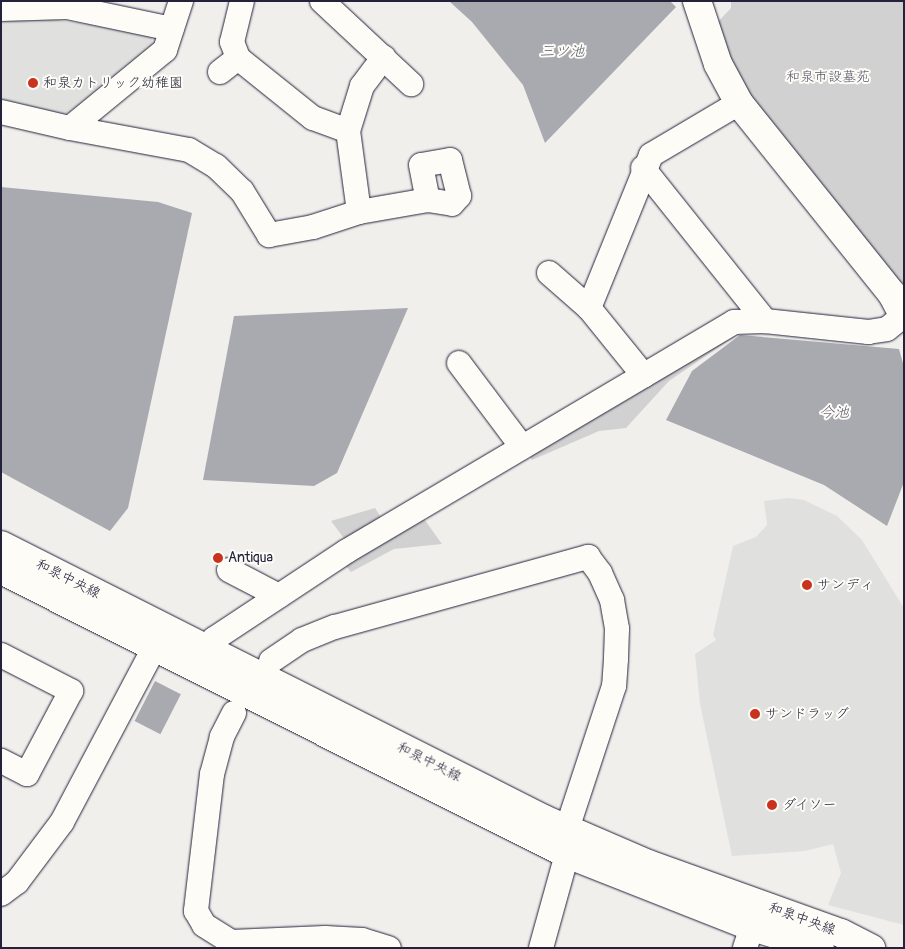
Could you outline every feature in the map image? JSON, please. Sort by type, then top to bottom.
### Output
[{"type":"street","points":[[70,128],[165,50],[180,1]]},
{"type":"street","points":[[242,1],[232,42],[229,65],[313,118],[348,131]]},
{"type":"street","points":[[322,1],[411,84]]},
{"type":"street","points":[[206,649],[214,639],[347,551],[734,322],[765,321],[868,332],[887,329],[903,316],[892,294],[739,102],[718,64],[697,1]]},
{"type":"street","points":[[1,9],[66,7],[172,29]]},
{"type":"street","points":[[359,212],[348,131],[362,86],[384,57]]},
{"type":"street","points":[[589,308],[650,154],[739,102]]},
{"type":"street","points":[[1,112],[70,128],[189,150],[216,166],[242,192],[269,235],[313,228],[359,212],[428,200]]},
{"type":"street","points":[[643,168],[765,321]]},
{"type":"street","points":[[549,273],[589,308],[644,376]]},
{"type":"street","points":[[458,363],[522,447]]},
{"type":"street","name":"和泉中央線","points":[[1,546],[206,649],[748,938],[820,948]]},
{"type":"street","points":[[271,662],[302,640],[335,627],[588,557],[600,573],[612,600],[617,629],[614,686],[567,841],[541,948]]},
{"type":"street","name":"和泉中央線","points":[[1,570],[154,648],[567,841],[648,864],[841,933],[871,948]]},
{"type":"street","points":[[229,570],[279,596]]},
{"type":"street","points":[[6,883],[62,822],[154,648]]},
{"type":"street","points":[[1,656],[71,691],[27,774],[1,761]]},
{"type":"street","points":[[234,713],[222,737],[212,774],[196,912],[204,925],[231,942],[326,938],[362,940],[389,948]]},
{"type":"shaded area","points":[[42,18],[152,33],[152,45],[70,112],[54,116],[1,102],[1,20]]},
{"type":"shaded area","points":[[789,498],[804,500],[837,516],[862,540],[904,608],[904,925],[828,905],[841,873],[833,844],[805,851],[732,856],[700,704],[695,654],[716,640],[713,635],[733,546],[756,537],[767,525],[764,501]]},
{"type":"green space","name":"和泉市設墓苑","points":[[731,1],[904,1],[904,284],[898,282],[743,92],[717,23],[731,8]]},
{"type":"green space","points":[[734,331],[735,336],[669,381],[626,428],[599,431],[532,460],[528,453]]},
{"type":"green space","points":[[375,508],[382,519],[346,541],[331,521]]},
{"type":"green space","points":[[422,516],[442,544],[394,549],[351,572],[344,564]]},
{"type":"water","name":"三ツ池","points":[[449,1],[670,1],[676,7],[545,143],[523,85],[472,22]]},
{"type":"water","points":[[1,187],[158,202],[192,213],[128,508],[110,531],[1,472]]},
{"type":"water","points":[[408,308],[337,473],[314,486],[203,480],[234,316]]},
{"type":"water","name":"今池","points":[[740,335],[899,349],[904,367],[904,482],[887,526],[824,485],[666,420],[692,371]]},
{"type":"water","points":[[155,681],[181,694],[160,734],[135,721]]},
{"type":"place","name":"和泉カトリック幼稚園","points":[[33,83]]},
{"type":"place","name":"Antiqua","points":[[218,558]]},
{"type":"place","name":"サンディ","points":[[807,585]]},
{"type":"place","name":"サンドラッグ","points":[[755,714]]},
{"type":"place","name":"ダイソー","points":[[772,805]]}]
